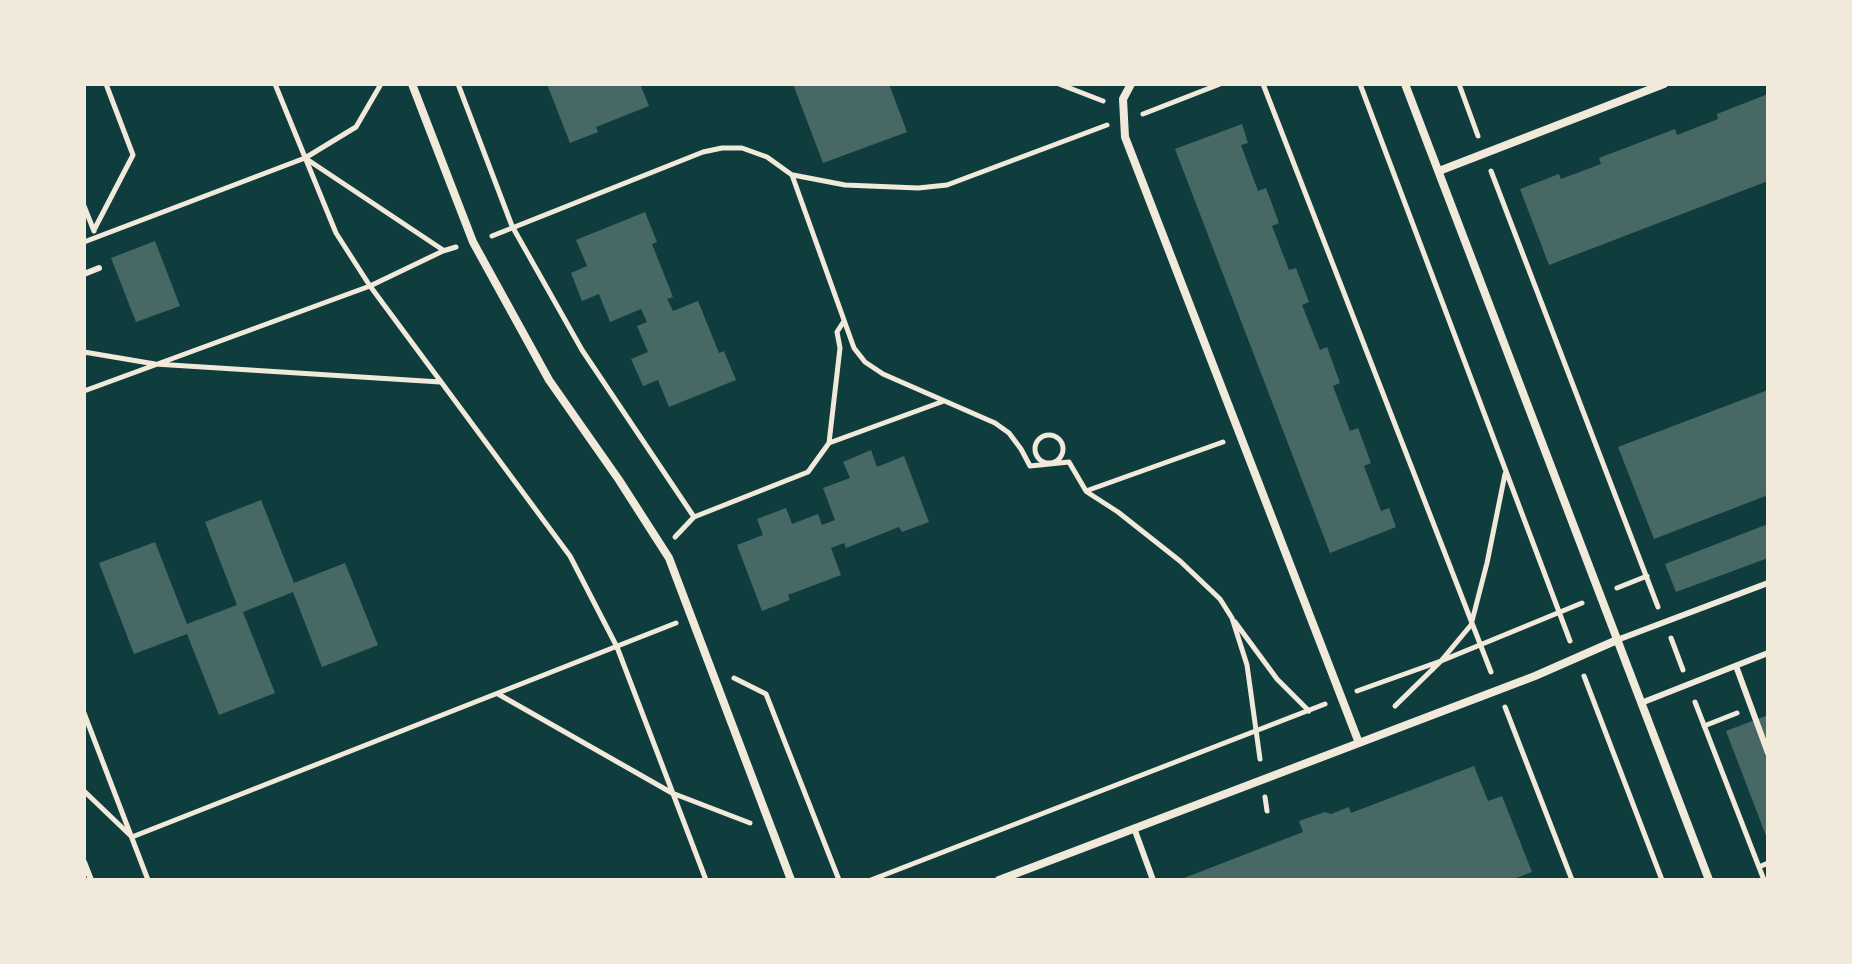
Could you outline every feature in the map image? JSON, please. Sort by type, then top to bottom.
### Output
[{"type":"street","points":[[412,84],[473,242],[549,380],[669,558],[791,880]]},
{"type":"street","points":[[1131,84],[1123,99],[1125,137],[1359,743]]},
{"type":"street","points":[[1405,84],[1709,880]]},
{"type":"street","points":[[1439,171],[1664,84]]},
{"type":"street","points":[[999,880],[1498,690],[1617,640]]},
{"type":"lane","points":[[84,274],[99,268]]},
{"type":"lane","points":[[1617,640],[1768,583]]},
{"type":"lane","points":[[1641,703],[1768,653]]},
{"type":"lane","points":[[1736,666],[1768,753]]},
{"type":"lane","points":[[1134,828],[1153,880]]},
{"type":"lane","points":[[84,862],[91,880]]},
{"type":"path","points":[[94,230],[133,155],[106,84]]},
{"type":"path","points":[[275,84],[336,233],[370,286],[570,556],[617,647],[706,880]]},
{"type":"path","points":[[84,242],[305,158],[356,127],[381,84]]},
{"type":"path","points":[[458,84],[512,226],[582,350],[694,517]]},
{"type":"path","points":[[1059,84],[1106,103],[1124,121]]},
{"type":"path","points":[[84,391],[370,286],[443,251],[487,238],[703,152],[742,148],[767,157],[792,175],[845,185],[918,188],[947,185],[1220,84]]},
{"type":"path","points":[[1263,84],[1572,880]]},
{"type":"path","points":[[1360,84],[1558,614],[1662,880]]},
{"type":"path","points":[[1459,84],[1764,880]]},
{"type":"path","points":[[305,158],[443,251]]},
{"type":"path","points":[[792,175],[854,348],[865,362],[883,374],[995,423],[1009,433],[1030,466],[1069,462],[1086,491],[1180,561],[1220,599],[1277,679],[1309,711]]},
{"type":"path","points":[[84,206],[96,238]]},
{"type":"path","points":[[674,538],[694,517],[808,472],[829,443],[840,348],[837,332],[845,321]]},
{"type":"path","points":[[84,352],[155,364],[441,382]]},
{"type":"path","points":[[829,443],[944,401]]},
{"type":"path","points":[[1047,435],[1053,435],[1063,444],[1059,459],[1052,463],[1044,462],[1035,450],[1036,443],[1047,435]]},
{"type":"path","points":[[1086,491],[1223,442]]},
{"type":"path","points":[[1390,710],[1441,661],[1471,625],[1505,473]]},
{"type":"path","points":[[871,880],[1441,661],[1647,576]]},
{"type":"path","points":[[1232,618],[1247,665],[1267,811]]},
{"type":"path","points":[[132,837],[677,623]]},
{"type":"path","points":[[734,677],[766,694],[839,880]]},
{"type":"path","points":[[498,694],[672,793],[773,832]]},
{"type":"path","points":[[84,713],[148,880]]},
{"type":"path","points":[[84,791],[132,837]]},
{"type":"path","points":[[1759,867],[1768,863]]},
{"type":"building","points":[[547,84],[640,84],[649,106],[596,127],[598,132],[570,143]]},
{"type":"building","points":[[793,84],[889,84],[907,132],[823,163]]},
{"type":"building","points":[[1768,94],[1768,181],[1549,265],[1520,189],[1559,174],[1561,179],[1601,164],[1599,158],[1675,129],[1677,135],[1718,119],[1717,114]]},
{"type":"building","points":[[1242,124],[1248,143],[1241,145],[1258,191],[1266,188],[1279,223],[1272,226],[1289,270],[1296,268],[1309,302],[1302,305],[1320,350],[1327,347],[1340,383],[1333,386],[1350,431],[1358,428],[1371,463],[1364,466],[1381,511],[1389,508],[1396,527],[1330,553],[1175,149]]},
{"type":"building","points":[[645,212],[657,242],[652,244],[673,297],[667,299],[673,311],[698,301],[719,353],[724,351],[736,380],[669,407],[658,380],[643,386],[631,359],[648,352],[637,326],[647,322],[641,309],[610,322],[599,294],[582,301],[571,273],[587,266],[576,240]]},
{"type":"building","points":[[155,241],[180,306],[136,322],[111,258]]},
{"type":"building","points":[[1768,390],[1768,495],[1654,539],[1618,447]]},
{"type":"building","points":[[871,450],[877,467],[904,456],[929,522],[902,532],[899,527],[846,548],[844,543],[831,548],[841,575],[788,595],[790,600],[762,611],[737,545],[763,535],[757,519],[786,508],[792,524],[818,514],[822,525],[835,520],[823,488],[850,478],[843,462]]},
{"type":"building","points":[[261,500],[294,583],[345,563],[378,645],[322,667],[293,592],[243,612],[275,693],[219,715],[187,634],[134,654],[99,563],[155,542],[187,624],[237,605],[205,522]]},
{"type":"building","points":[[1768,524],[1768,558],[1676,592],[1665,564]]},
{"type":"building","points":[[1768,715],[1768,841],[1726,731]]},
{"type":"building","points":[[1474,766],[1488,801],[1502,796],[1532,872],[1511,880],[1179,880],[1303,832],[1299,821],[1349,807],[1351,813]]}]
